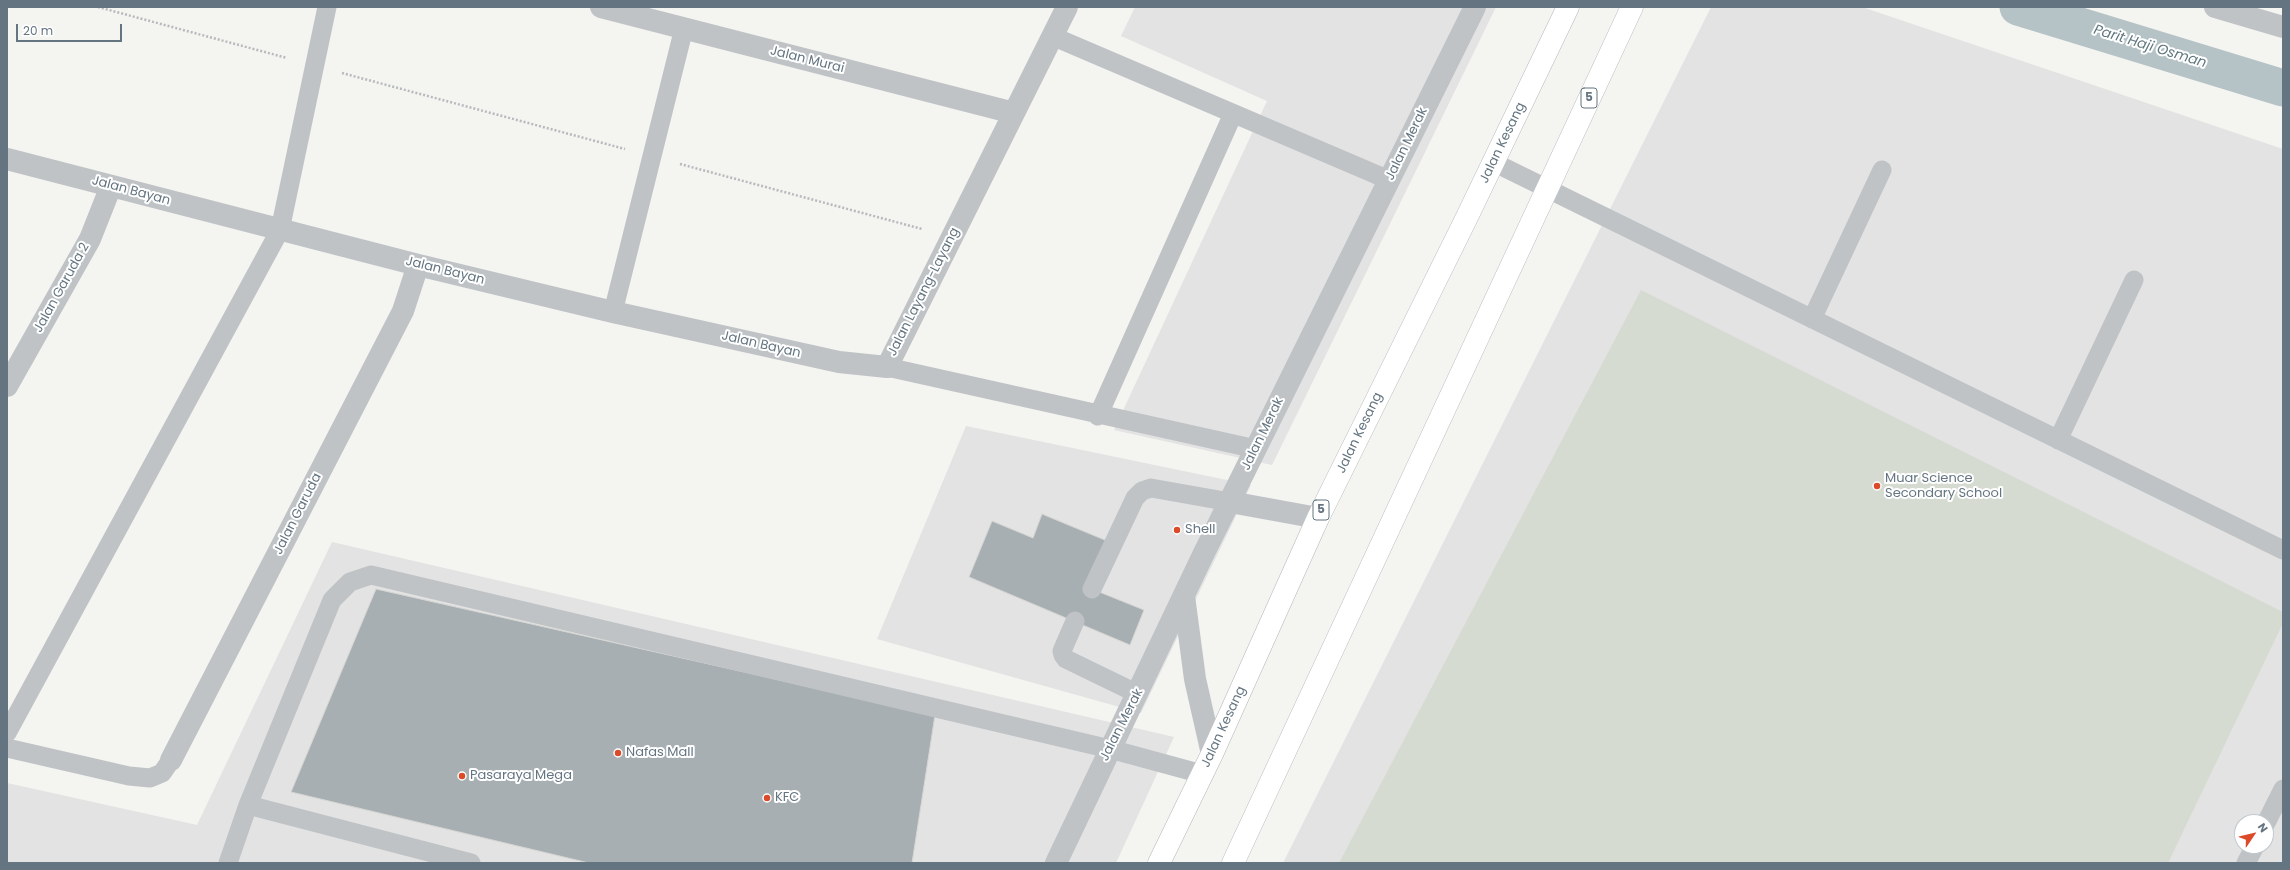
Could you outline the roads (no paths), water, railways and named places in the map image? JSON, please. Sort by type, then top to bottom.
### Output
[{"type":"main road","name":"Jalan Kesang","points":[[1159,863],[1212,754],[1318,518],[1568,7]]},
{"type":"main road","name":"5","points":[[1233,863],[1632,7]]},
{"type":"street","name":"Jalan Murai","points":[[601,7],[646,13],[684,28],[1014,113]]},
{"type":"street","name":"Jalan Layang-Layang","points":[[887,367],[1067,7]]},
{"type":"street","name":"Jalan Merak","points":[[1056,863],[1230,502],[1475,7]]},
{"type":"street","points":[[2215,7],[2283,26]]},
{"type":"street","name":"Jalan Bayan","points":[[7,159],[418,265],[613,312],[839,362],[887,367]]},
{"type":"street","name":"Jalan Garuda 2","points":[[7,386],[90,239],[111,186]]},
{"type":"street","name":"Jalan Garuda","points":[[170,760],[403,311],[418,265]]},
{"type":"street","points":[[1230,502],[1318,518]]},
{"type":"street","points":[[1184,596],[1195,679],[1212,754]]},
{"type":"lane","points":[[7,733],[280,230],[327,7]]},
{"type":"lane","points":[[613,312],[653,157],[684,28]]},
{"type":"lane","points":[[1052,36],[1389,180]]},
{"type":"lane","points":[[1098,416],[1234,114]]},
{"type":"lane","points":[[1493,162],[2283,550]]},
{"type":"lane","points":[[1812,319],[1882,170]]},
{"type":"lane","points":[[2058,440],[2134,280]]},
{"type":"lane","name":"Jalan Layang-Layang","points":[[887,367],[1098,416],[1256,449]]},
{"type":"lane","points":[[1092,589],[1135,498],[1142,491],[1151,488],[1230,502]]},
{"type":"lane","points":[[228,863],[248,805],[332,600],[350,582],[372,575],[1110,749],[1202,774]]},
{"type":"lane","points":[[1074,621],[1062,651],[1066,659],[1138,694]]},
{"type":"lane","points":[[7,748],[129,776],[150,778],[162,773],[170,760]]},
{"type":"lane","points":[[2271,814],[2283,789]]},
{"type":"lane","points":[[248,805],[471,863]]},
{"type":"lane","points":[[2246,863],[2251,854]]},
{"type":"waterway","name":"Parit Haji Osman","points":[[2018,7],[2283,88]]},
{"type":"place","name":"Muar Science Secondary School","points":[[1877,486]]},
{"type":"place","name":"Shell","points":[[1177,530]]},
{"type":"place","name":"Nafas Mall","points":[[618,753]]},
{"type":"place","name":"Pasaraya Mega","points":[[462,776]]},
{"type":"place","name":"KFC","points":[[767,798]]}]
